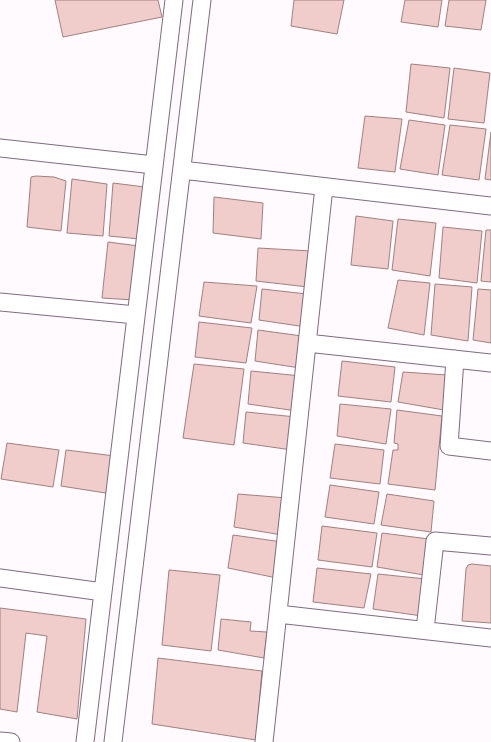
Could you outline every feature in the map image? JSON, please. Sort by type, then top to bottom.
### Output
[{"type":"street","points":[[85,742],[174,0]]},
{"type":"street","points":[[113,742],[202,0]]},
{"type":"street","points":[[0,148],[154,165]]},
{"type":"street","points":[[182,170],[491,206]]},
{"type":"street","points":[[264,742],[324,187]]},
{"type":"street","points":[[0,302],[136,315]]},
{"type":"street","points":[[308,343],[491,362]]},
{"type":"street","points":[[455,359],[449,446],[491,451]]},
{"type":"street","points":[[425,630],[435,541],[491,546]]},
{"type":"street","points":[[0,578],[103,592]]},
{"type":"street","points":[[278,614],[491,638]]},
{"type":"street","points":[[0,741],[11,742]]},
{"type":"building","points":[[55,0],[158,0],[162,17],[63,37]]},
{"type":"building","points":[[294,0],[344,0],[337,34],[291,26]]},
{"type":"building","points":[[405,0],[442,0],[438,27],[401,22]]},
{"type":"building","points":[[449,0],[486,0],[481,30],[445,26]]},
{"type":"building","points":[[411,64],[450,68],[444,118],[406,112]]},
{"type":"building","points":[[454,68],[490,73],[484,123],[448,119]]},
{"type":"building","points":[[365,116],[402,119],[395,172],[358,168]]},
{"type":"building","points":[[409,120],[445,125],[438,175],[400,169]]},
{"type":"building","points":[[450,125],[486,129],[479,180],[442,175]]},
{"type":"building","points":[[491,132],[491,180],[485,179]]},
{"type":"building","points":[[31,177],[54,177],[66,181],[61,231],[27,227]]},
{"type":"building","points":[[72,179],[107,184],[103,236],[67,233]]},
{"type":"building","points":[[113,183],[145,187],[140,239],[109,236]]},
{"type":"building","points":[[214,197],[263,203],[261,239],[213,233]]},
{"type":"building","points":[[356,216],[393,221],[388,269],[351,265]]},
{"type":"building","points":[[398,219],[436,223],[430,276],[392,270]]},
{"type":"building","points":[[443,227],[482,231],[477,283],[439,278]]},
{"type":"building","points":[[486,230],[491,230],[491,282],[481,281]]},
{"type":"building","points":[[108,242],[139,246],[134,300],[102,298]]},
{"type":"building","points":[[258,248],[311,251],[308,287],[256,281]]},
{"type":"building","points":[[398,280],[430,283],[424,335],[388,328]]},
{"type":"building","points":[[204,282],[257,286],[251,323],[199,316]]},
{"type":"building","points":[[435,284],[472,287],[468,341],[431,335]]},
{"type":"building","points":[[262,289],[307,294],[306,327],[259,320]]},
{"type":"building","points":[[478,289],[491,290],[491,343],[473,340]]},
{"type":"building","points":[[199,322],[252,328],[246,363],[195,357]]},
{"type":"building","points":[[258,330],[302,336],[300,368],[255,361]]},
{"type":"building","points":[[342,361],[395,367],[391,402],[338,396]]},
{"type":"building","points":[[194,364],[244,369],[234,445],[183,438]]},
{"type":"building","points":[[251,371],[301,376],[297,411],[248,404]]},
{"type":"building","points":[[403,372],[447,375],[444,410],[398,402]]},
{"type":"building","points":[[340,404],[391,409],[386,444],[337,436]]},
{"type":"building","points":[[397,410],[442,416],[435,490],[388,484],[393,450],[398,450],[398,444],[394,443]]},
{"type":"building","points":[[246,412],[296,417],[292,450],[243,443]]},
{"type":"building","points":[[7,443],[59,450],[53,487],[1,479]]},
{"type":"building","points":[[335,444],[384,450],[380,484],[330,478]]},
{"type":"building","points":[[66,450],[115,456],[112,494],[61,486]]},
{"type":"building","points":[[330,485],[379,492],[374,524],[325,517]]},
{"type":"building","points":[[238,494],[287,498],[282,535],[234,527]]},
{"type":"building","points":[[387,494],[434,501],[431,532],[381,525]]},
{"type":"building","points":[[322,526],[377,533],[372,567],[318,560]]},
{"type":"building","points":[[382,533],[429,539],[424,575],[377,567]]},
{"type":"building","points":[[233,535],[282,542],[277,578],[228,568]]},
{"type":"building","points":[[468,565],[491,566],[491,623],[462,621],[466,569]]},
{"type":"building","points":[[317,568],[371,574],[364,608],[313,602]]},
{"type":"building","points":[[169,570],[220,575],[211,651],[162,645]]},
{"type":"building","points":[[378,574],[426,579],[422,616],[373,609]]},
{"type":"building","points":[[0,608],[86,619],[77,719],[37,712],[47,636],[26,633],[17,712],[0,709]]},
{"type":"building","points":[[221,619],[251,622],[250,631],[267,632],[264,658],[218,650]]},
{"type":"building","points":[[158,658],[262,671],[256,740],[152,724]]}]
